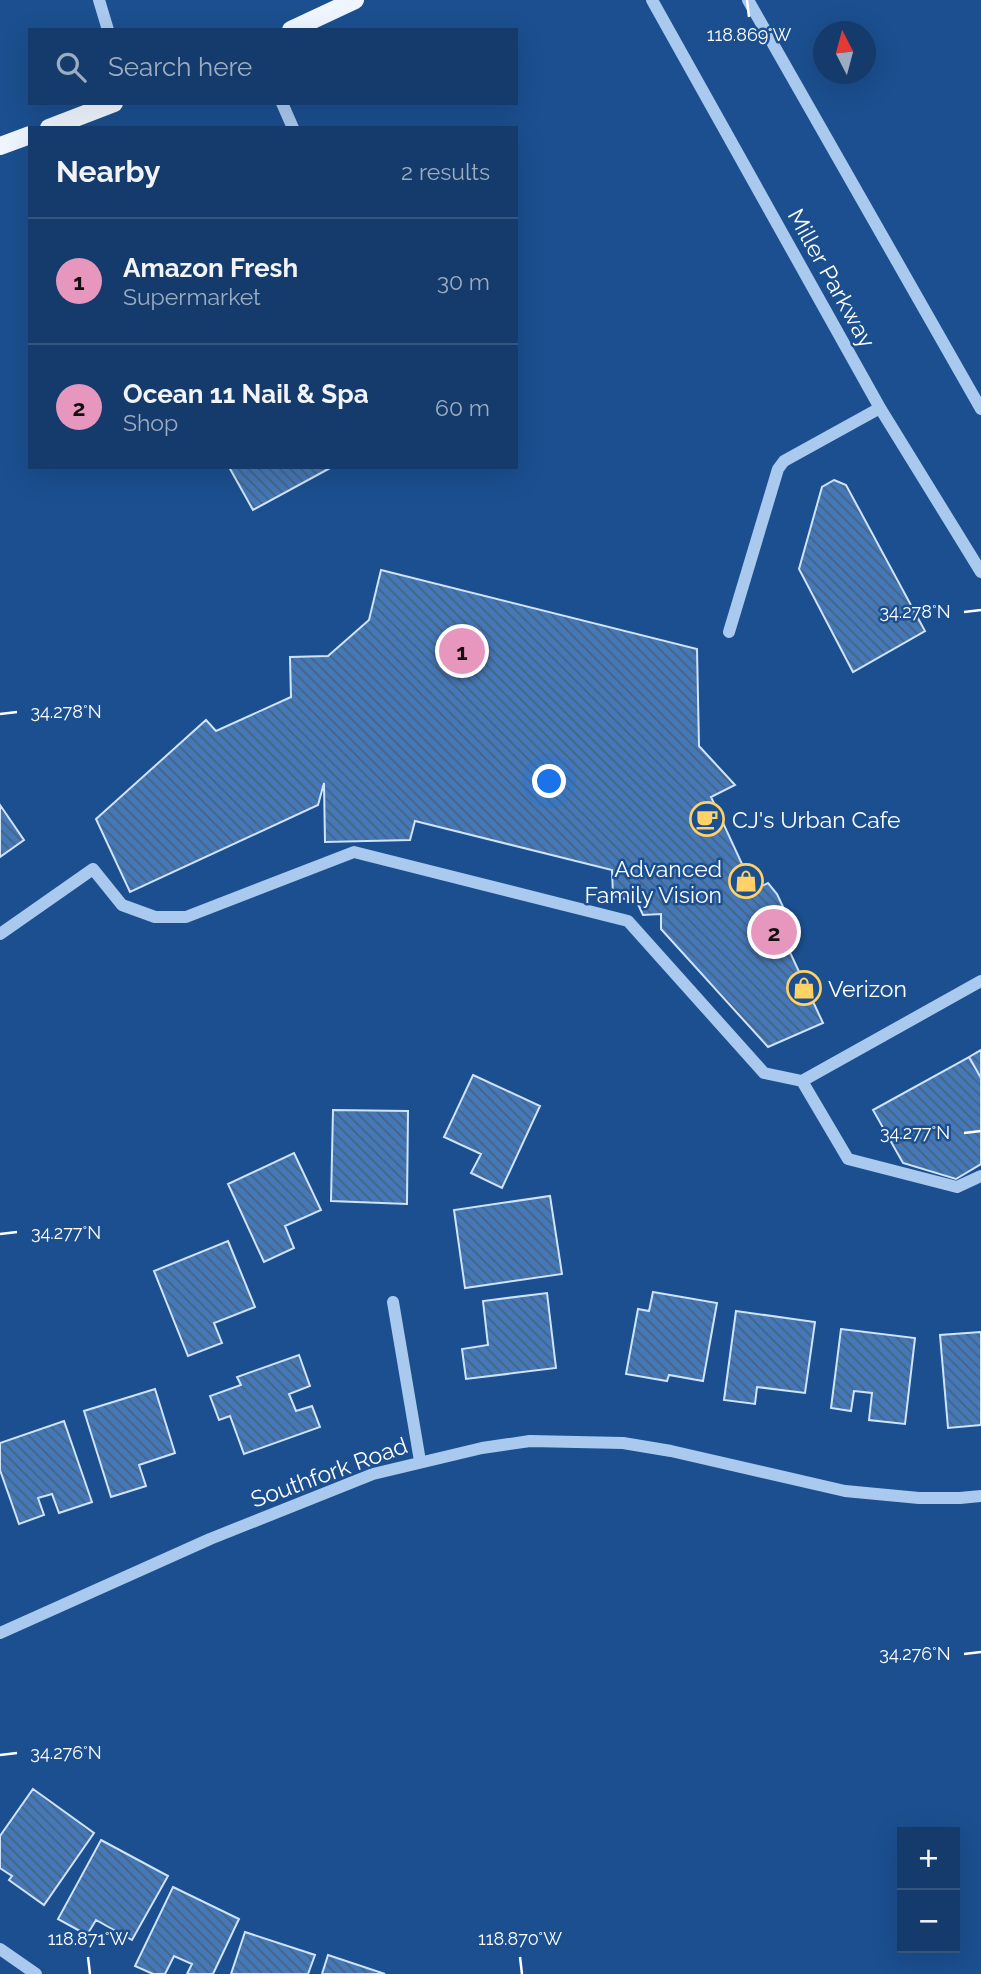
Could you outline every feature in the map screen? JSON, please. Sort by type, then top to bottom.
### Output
[{"type":"main road","points":[[295,28],[355,0]]},
{"type":"main road","points":[[54,126],[109,105]]},
{"type":"main road","points":[[0,146],[28,136]]},
{"type":"street","points":[[99,0],[107,28]]},
{"type":"street","name":"Miller Parkway","points":[[652,0],[880,408],[981,572]]},
{"type":"street","points":[[748,0],[980,405]]},
{"type":"street","points":[[283,105],[292,126]]},
{"type":"street","points":[[729,632],[778,469],[784,461],[880,408]]},
{"type":"street","points":[[0,934],[93,869],[122,905],[155,917],[186,917],[354,852],[628,921],[764,1073],[802,1081],[981,981]]},
{"type":"street","points":[[802,1081],[848,1159],[957,1187],[981,1176]]},
{"type":"street","points":[[393,1302],[420,1461]]},
{"type":"street","name":"Southfork Road","points":[[0,1633],[210,1539],[373,1474],[420,1461],[530,1441],[622,1443],[671,1451],[845,1490],[919,1498],[981,1496]]},
{"type":"street","points":[[0,1949],[36,1974]]},
{"type":"building","points":[[230,469],[328,469],[253,510]]},
{"type":"building","points":[[834,480],[846,485],[925,631],[853,672],[799,569],[822,487]]},
{"type":"building","points":[[381,570],[697,649],[699,746],[735,785],[711,797],[754,890],[768,883],[777,894],[785,911],[773,916],[823,1023],[768,1047],[661,929],[661,914],[643,915],[637,902],[613,896],[612,870],[415,821],[410,840],[325,842],[324,783],[318,805],[130,892],[96,819],[206,720],[216,731],[291,697],[290,657],[328,656],[369,620]]},
{"type":"building","points":[[0,805],[24,840],[0,857]]},
{"type":"building","points":[[981,1050],[981,1078],[969,1057]]},
{"type":"building","points":[[969,1057],[981,1078],[981,1164],[956,1179],[903,1163],[873,1110]]},
{"type":"building","points":[[473,1075],[540,1106],[502,1188],[471,1173],[481,1154],[444,1137]]},
{"type":"building","points":[[333,1110],[408,1111],[407,1204],[331,1201]]},
{"type":"building","points":[[294,1153],[321,1210],[285,1226],[294,1248],[264,1262],[228,1184]]},
{"type":"building","points":[[550,1196],[562,1274],[465,1288],[454,1210]]},
{"type":"building","points":[[228,1241],[255,1307],[214,1323],[222,1343],[188,1356],[154,1271]]},
{"type":"building","points":[[653,1292],[717,1303],[703,1381],[669,1375],[667,1381],[626,1374],[638,1309],[649,1311]]},
{"type":"building","points":[[547,1293],[556,1368],[466,1379],[462,1349],[488,1345],[483,1301]]},
{"type":"building","points":[[736,1311],[815,1322],[805,1393],[757,1387],[755,1404],[724,1400]]},
{"type":"building","points":[[841,1329],[915,1338],[905,1424],[869,1420],[872,1393],[854,1391],[851,1411],[831,1408]]},
{"type":"building","points":[[981,1332],[981,1425],[948,1428],[940,1335]]},
{"type":"building","points":[[299,1355],[310,1386],[289,1394],[296,1411],[312,1406],[320,1427],[244,1454],[230,1416],[219,1420],[210,1396],[241,1385],[237,1377]]},
{"type":"building","points":[[155,1389],[175,1453],[139,1465],[146,1486],[111,1497],[84,1411]]},
{"type":"building","points":[[64,1421],[92,1502],[59,1513],[52,1494],[38,1498],[44,1515],[19,1524],[0,1470],[0,1443]]},
{"type":"building","points":[[33,1789],[94,1833],[44,1905],[9,1880],[12,1876],[0,1868],[0,1836]]},
{"type":"building","points":[[101,1840],[168,1876],[132,1940],[96,1920],[87,1935],[58,1919]]},
{"type":"building","points":[[173,1887],[239,1919],[213,1974],[187,1974],[192,1964],[174,1956],[165,1974],[153,1974],[135,1966]]},
{"type":"building","points":[[245,1932],[315,1955],[308,1974],[231,1974]]},
{"type":"building","points":[[328,1955],[385,1974],[322,1974]]},
{"type":"place","name":"Amazon Fresh","points":[[462,651]]},
{"type":"place","name":"CJ's Urban Cafe","points":[[707,819]]},
{"type":"place","name":"Advanced Family Vision","points":[[746,881]]},
{"type":"place","name":"Ocean 11 Nail & Spa","points":[[774,932]]},
{"type":"place","name":"Verizon","points":[[804,988]]}]
